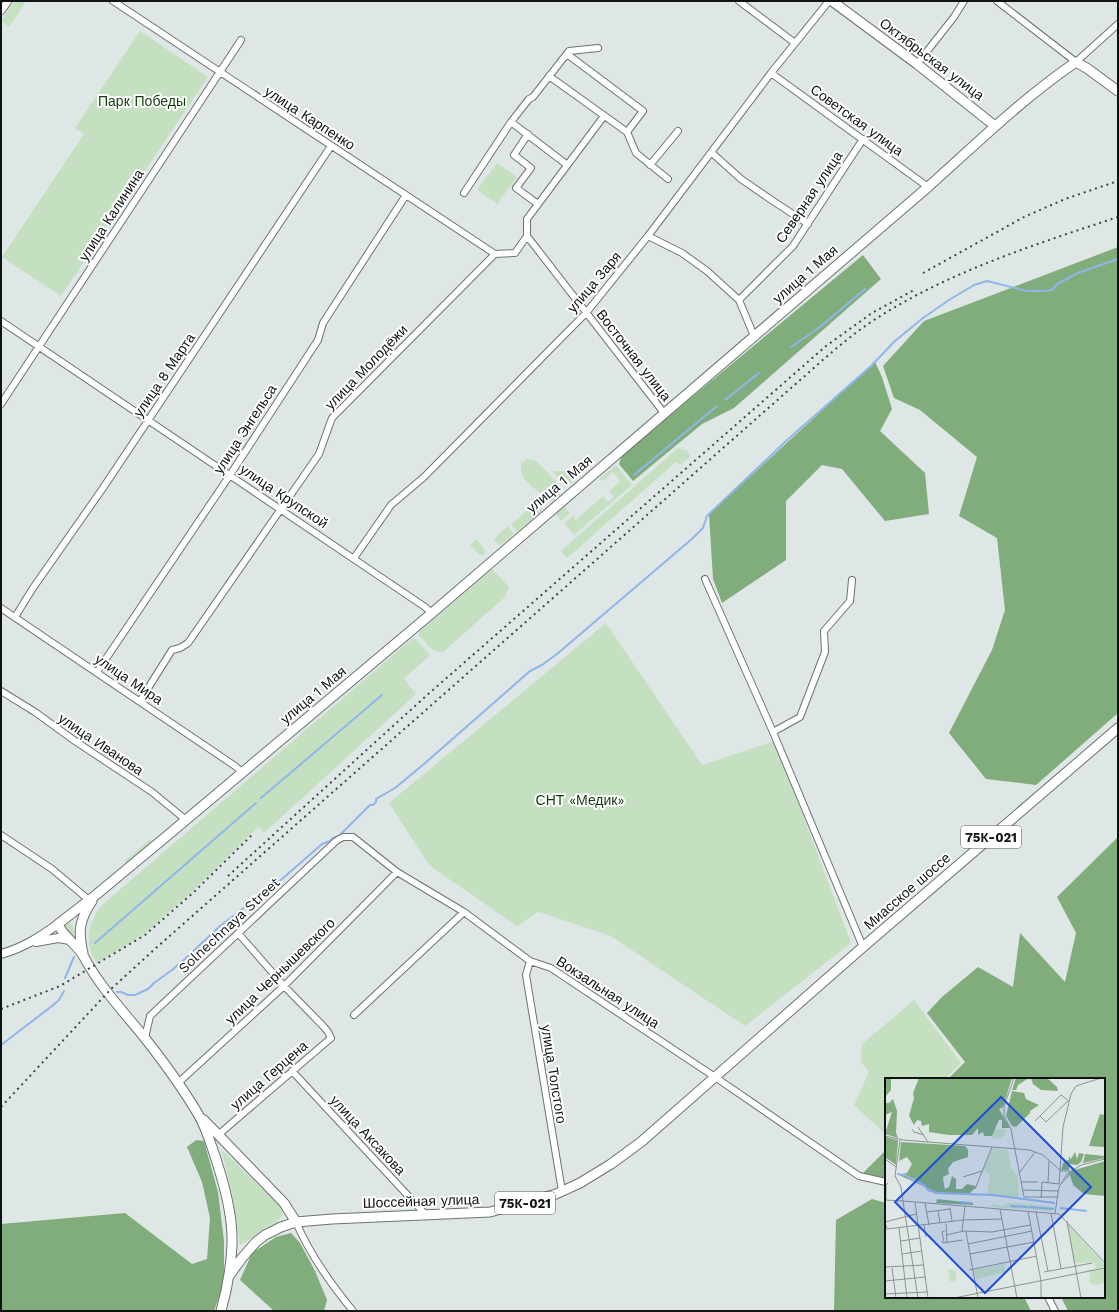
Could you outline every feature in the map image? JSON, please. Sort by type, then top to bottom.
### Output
[{"type":"main road","name":"Октябрьская улица","points":[[830,1],[918,64],[995,126]]},
{"type":"main road","points":[[1076,62],[1118,91]]},
{"type":"main road","name":"улица 1 Мая","points":[[58,924],[186,820],[432,613],[928,187],[995,126],[1056,76],[1076,62]]},
{"type":"main road","name":"Миасское шоссе","points":[[715,1077],[1118,728]]},
{"type":"main road","points":[[83,955],[80,932],[84,915],[93,897]]},
{"type":"main road","points":[[68,917],[75,923],[80,932]]},
{"type":"main road","points":[[1,954],[13,951],[28,944],[58,924],[62,931],[83,955],[90,969],[104,990],[145,1038],[199,1115],[284,1203],[296,1222]]},
{"type":"main road","points":[[28,944],[50,938],[70,940]]},
{"type":"main road","name":"Шоссейная улица","points":[[228,1277],[256,1242],[277,1228],[296,1222],[490,1212],[562,1191],[580,1183],[611,1164],[641,1142],[715,1077]]},
{"type":"main road","points":[[199,1115],[210,1141],[226,1195],[230,1219],[232,1244],[227,1288],[221,1311]]},
{"type":"street","points":[[1,11],[8,1]]},
{"type":"street","name":"улица Карпенко","points":[[113,1],[495,254]]},
{"type":"street","points":[[739,1],[795,43]]},
{"type":"street","name":"улица Заря","points":[[354,558],[391,505],[424,476],[586,313],[712,153],[771,73],[830,1]]},
{"type":"street","points":[[918,64],[954,17],[964,1]]},
{"type":"street","points":[[997,1],[1076,62],[1118,24]]},
{"type":"street","name":"улица Калинина","points":[[1,404],[241,40]]},
{"type":"street","points":[[464,193],[511,122],[569,51],[598,48]]},
{"type":"street","points":[[567,54],[643,111],[627,132]]},
{"type":"street","name":"Советская улица","points":[[771,73],[863,138],[928,187]]},
{"type":"street","points":[[550,76],[627,132],[636,153],[668,179]]},
{"type":"street","points":[[495,254],[515,253],[527,236],[527,219],[566,164],[604,116]]},
{"type":"street","points":[[511,122],[566,164]]},
{"type":"street","points":[[650,165],[678,131]]},
{"type":"street","points":[[528,134],[514,155],[531,168],[516,188],[538,204]]},
{"type":"street","name":"Северная улица","points":[[739,300],[794,246],[863,138]]},
{"type":"street","name":"улица 8 Марта","points":[[16,617],[331,146]]},
{"type":"street","points":[[712,153],[741,179],[808,224]]},
{"type":"street","name":"улица Энгельса","points":[[97,672],[318,340],[323,323],[406,195]]},
{"type":"street","name":"Восточная улица","points":[[527,236],[664,413]]},
{"type":"street","points":[[648,236],[682,253],[707,271],[739,300],[754,336]]},
{"type":"street","name":"улица Молодёжи","points":[[140,701],[172,650],[180,648],[188,643],[281,509],[318,454],[332,418],[495,254]]},
{"type":"street","name":"улица Крупской","points":[[1,321],[354,558],[432,613]]},
{"type":"street","points":[[705,579],[773,732],[864,947]]},
{"type":"street","points":[[773,732],[800,717],[825,652],[824,630],[850,601],[852,580]]},
{"type":"street","name":"улица Мира","points":[[1,608],[140,701],[242,772]]},
{"type":"street","name":"улица Иванова","points":[[1,690],[152,792],[186,820]]},
{"type":"street","points":[[1,835],[93,897]]},
{"type":"street","name":"Вокзальная улица","points":[[343,837],[353,837],[397,872],[464,912],[530,961],[551,968],[715,1077],[859,1176],[885,1182]]},
{"type":"street","name":"Solnechnaya Street","points":[[145,1038],[150,1016],[336,841],[343,837]]},
{"type":"street","name":"улица Чернышевского","points":[[178,1083],[284,986],[397,872]]},
{"type":"street","points":[[354,1015],[464,912]]},
{"type":"street","points":[[238,933],[284,986]]},
{"type":"street","name":"улица Толстого","points":[[530,961],[526,975],[562,1191]]},
{"type":"street","name":"улица Герцена","points":[[218,1135],[331,1038],[328,1032],[284,986]]},
{"type":"street","name":"улица Аксакова","points":[[292,1071],[427,1216]]},
{"type":"street","points":[[296,1222],[313,1258],[332,1286],[353,1311]]},
{"type":"street","points":[[1048,1298],[1055,1311]]},
{"type":"green space","points":[[15,1],[24,1],[25,3],[9,27],[1,21]]},
{"type":"green space","name":"Парк Победы","points":[[140,31],[208,77],[61,296],[2,257],[84,134],[75,128]]},
{"type":"green space","points":[[497,163],[517,177],[497,204],[477,190]]},
{"type":"green space","points":[[1118,247],[1118,713],[1036,785],[986,779],[949,733],[992,650],[1005,610],[997,538],[959,516],[977,457],[920,410],[894,398],[883,366],[924,321]]},
{"type":"green space","points":[[863,255],[881,279],[734,408],[702,424],[633,481],[619,464],[622,455]]},
{"type":"green space","points":[[875,362],[882,377],[892,409],[880,431],[925,473],[929,514],[885,521],[842,469],[822,465],[786,501],[786,560],[722,603],[713,579],[709,514]]},
{"type":"green space","points":[[678,448],[686,450],[691,456],[680,465],[676,462],[567,558],[561,551]]},
{"type":"green space","points":[[527,459],[535,460],[556,482],[560,493],[558,498],[550,501],[524,478],[521,470],[521,464]]},
{"type":"green space","points":[[616,465],[632,485],[574,535],[564,523],[573,516],[576,520],[603,496],[608,502],[614,497],[609,491],[620,481],[613,472],[603,481],[599,479]]},
{"type":"green space","points":[[553,471],[564,471],[576,481],[568,483],[562,481]]},
{"type":"green space","points":[[583,490],[565,507],[570,513],[561,521],[555,513]]},
{"type":"green space","points":[[536,503],[541,505],[542,511],[517,532],[511,524]]},
{"type":"green space","points":[[508,526],[514,534],[499,545],[494,540]]},
{"type":"green space","points":[[477,539],[486,552],[481,556],[470,545]]},
{"type":"green space","points":[[492,569],[509,587],[505,597],[443,652],[432,650],[419,635],[419,632]]},
{"type":"green space","name":"СНТ «Медик»","points":[[606,623],[702,765],[775,741],[851,943],[745,1026],[611,936],[538,912],[517,926],[429,865],[389,803]]},
{"type":"green space","points":[[413,638],[416,639],[430,655],[404,679],[416,694],[264,833],[258,827],[193,891],[144,934],[97,963],[90,951],[89,931],[98,909]]},
{"type":"green space","points":[[1118,837],[1118,1311],[1068,1311],[1062,1298],[1105,1298],[1105,1078],[949,1078],[965,1062],[927,1013],[942,997],[978,967],[1013,987],[1020,933],[1065,982],[1076,933],[1057,897]]},
{"type":"green space","points":[[149,840],[153,840],[155,842],[127,866],[125,864],[126,860]]},
{"type":"green space","points":[[69,922],[73,926],[75,938],[65,930],[64,927]]},
{"type":"green space","points":[[914,1000],[961,1063],[946,1078],[885,1078],[885,1134],[854,1105],[869,1072],[861,1061],[862,1044]]},
{"type":"green space","points":[[196,1140],[204,1141],[218,1192],[224,1241],[224,1283],[214,1311],[1,1311],[1,1224],[125,1213],[192,1264],[207,1259],[210,1218],[202,1182],[187,1147]]},
{"type":"green space","points":[[221,1149],[281,1207],[283,1214],[276,1223],[266,1227],[240,1245],[233,1198]]},
{"type":"green space","points":[[885,1151],[885,1178],[862,1174]]},
{"type":"green space","points":[[872,1199],[885,1203],[885,1298],[1024,1298],[1031,1311],[834,1311],[836,1220]]},
{"type":"green space","points":[[291,1233],[300,1243],[315,1271],[327,1300],[324,1311],[274,1311],[240,1280],[252,1253],[276,1237]]},
{"type":"waterway","points":[[117,992],[135,995],[148,989],[186,958],[220,926],[282,879],[322,844],[339,836],[370,805],[373,805],[376,802],[376,799],[395,788],[424,764],[530,671],[542,665],[557,654],[693,538],[703,528],[707,516],[786,441],[871,366],[895,341],[923,318],[974,285],[987,281],[1027,291],[1052,290],[1057,284],[1078,273],[1118,259]]},
{"type":"waterway","points":[[791,347],[820,327],[865,289]]},
{"type":"waterway","points":[[725,400],[759,373]]},
{"type":"waterway","points":[[634,475],[717,406]]},
{"type":"waterway","points":[[261,798],[382,695]]},
{"type":"waterway","points":[[95,943],[256,803]]},
{"type":"waterway","points":[[65,978],[74,957]]},
{"type":"waterway","points":[[1,1045],[52,1006],[59,1000],[64,991]]},
{"type":"railway","points":[[923,273],[1024,217],[1065,199],[1118,181]]},
{"type":"railway","points":[[1,1107],[111,989],[156,948],[847,340],[877,318],[934,286],[1025,248],[1118,217]]},
{"type":"railway","points":[[228,876],[426,696],[826,346],[872,313],[914,290]]},
{"type":"railway","points":[[1,1009],[60,986],[145,935],[194,892],[254,833]]}]
